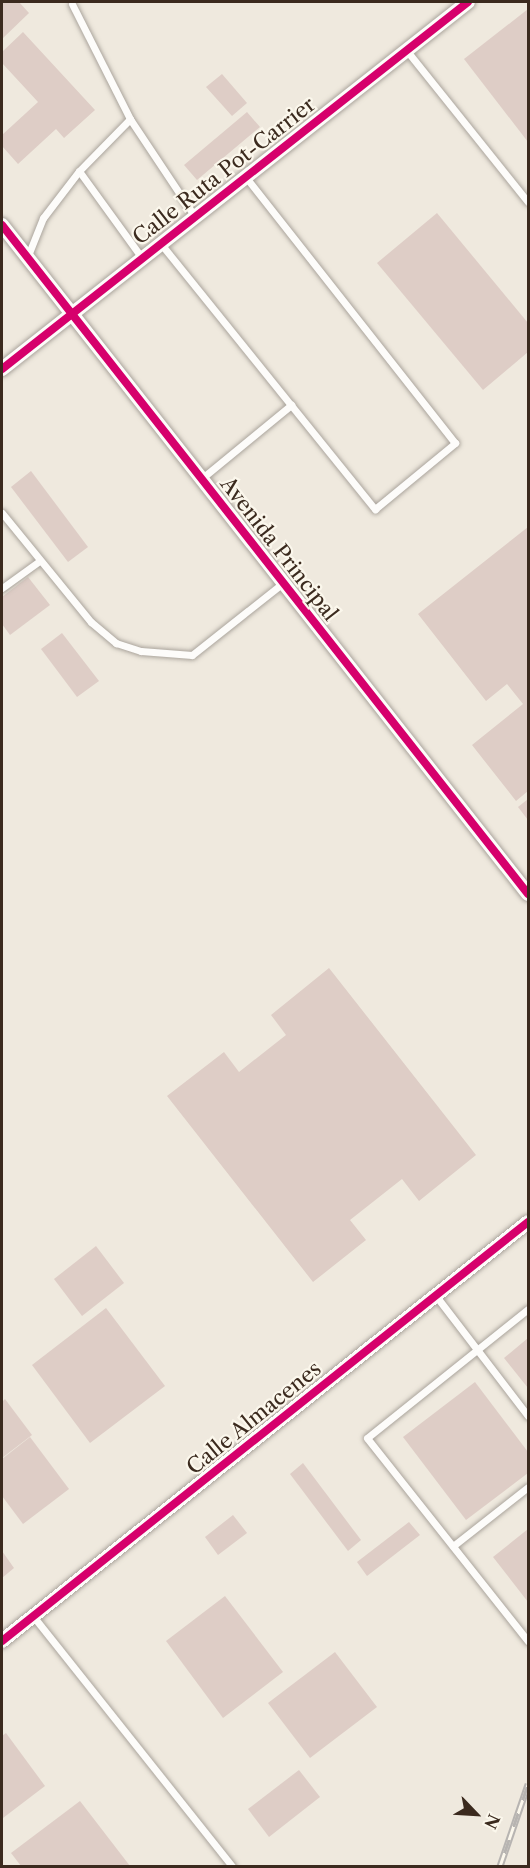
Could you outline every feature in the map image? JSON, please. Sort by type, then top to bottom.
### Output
[{"type":"street","name":"Calle Ruta Pot-Carrier","points":[[2,369],[468,2]]},
{"type":"street","name":"Avenida Principal","points":[[2,225],[528,894]]},
{"type":"street","name":"Calle Almacenes","points":[[2,1641],[528,1222]]},
{"type":"lane","points":[[72,4],[130,118],[195,217]]},
{"type":"lane","points":[[406,51],[528,202]]},
{"type":"lane","points":[[27,258],[43,218],[79,171],[130,118]]},
{"type":"lane","points":[[79,171],[142,258]]},
{"type":"lane","points":[[160,244],[375,509],[455,443],[246,177]]},
{"type":"lane","points":[[201,479],[291,405]]},
{"type":"lane","points":[[2,513],[38,562],[116,643],[170,656],[192,655],[283,583]]},
{"type":"lane","points":[[2,588],[38,562]]},
{"type":"lane","points":[[436,1296],[528,1416]]},
{"type":"lane","points":[[528,1308],[367,1438],[528,1641]]},
{"type":"lane","points":[[453,1546],[528,1487]]},
{"type":"lane","points":[[33,1616],[232,1866]]},
{"type":"building","points":[[2,2],[19,2],[29,13],[2,39]]},
{"type":"building","points":[[528,9],[528,142],[464,59]]},
{"type":"building","points":[[23,32],[95,110],[64,138],[56,129],[18,164],[2,146],[2,135],[38,102],[2,63],[2,52]]},
{"type":"building","points":[[222,74],[247,103],[232,116],[206,87]]},
{"type":"building","points":[[247,112],[260,127],[197,180],[184,165]]},
{"type":"building","points":[[437,213],[528,323],[528,352],[483,390],[377,263]]},
{"type":"building","points":[[31,471],[88,547],[68,562],[11,487]]},
{"type":"building","points":[[528,527],[528,791],[516,801],[472,745],[523,704],[507,684],[486,701],[418,614]]},
{"type":"building","points":[[28,577],[50,605],[10,635],[2,624],[2,597]]},
{"type":"building","points":[[62,633],[99,681],[77,697],[41,649]]},
{"type":"building","points":[[528,799],[528,820],[518,807]]},
{"type":"building","points":[[329,968],[476,1155],[419,1201],[402,1179],[350,1220],[366,1240],[313,1282],[167,1096],[224,1052],[239,1072],[286,1035],[271,1015]]},
{"type":"building","points":[[96,1246],[124,1283],[82,1316],[54,1279]]},
{"type":"building","points":[[106,1308],[165,1386],[90,1443],[32,1365]]},
{"type":"building","points":[[528,1338],[528,1388],[504,1358]]},
{"type":"building","points":[[475,1382],[528,1452],[528,1473],[466,1520],[403,1437]]},
{"type":"building","points":[[5,1399],[32,1435],[2,1458],[2,1402]]},
{"type":"building","points":[[30,1437],[69,1489],[23,1524],[2,1496],[2,1459]]},
{"type":"building","points":[[303,1463],[361,1540],[348,1551],[290,1474]]},
{"type":"building","points":[[233,1515],[247,1533],[218,1555],[205,1537]]},
{"type":"building","points":[[409,1522],[420,1535],[367,1576],[357,1562]]},
{"type":"building","points":[[528,1529],[528,1602],[493,1557]]},
{"type":"building","points":[[2,1551],[14,1568],[2,1578]]},
{"type":"building","points":[[225,1596],[283,1672],[223,1718],[166,1641]]},
{"type":"building","points":[[335,1652],[377,1707],[310,1758],[268,1703]]},
{"type":"building","points":[[6,1733],[45,1786],[3,1818],[2,1736]]},
{"type":"building","points":[[299,1770],[320,1797],[269,1837],[248,1809]]},
{"type":"building","points":[[80,1801],[130,1866],[21,1866],[11,1853]]},
{"type":"railway","points":[[500,1866],[528,1784]]},
{"type":"cycle path","points":[[2,369],[468,2]]},
{"type":"cycle path","points":[[2,225],[528,894]]},
{"type":"cycle path","points":[[2,1641],[528,1222]]}]
